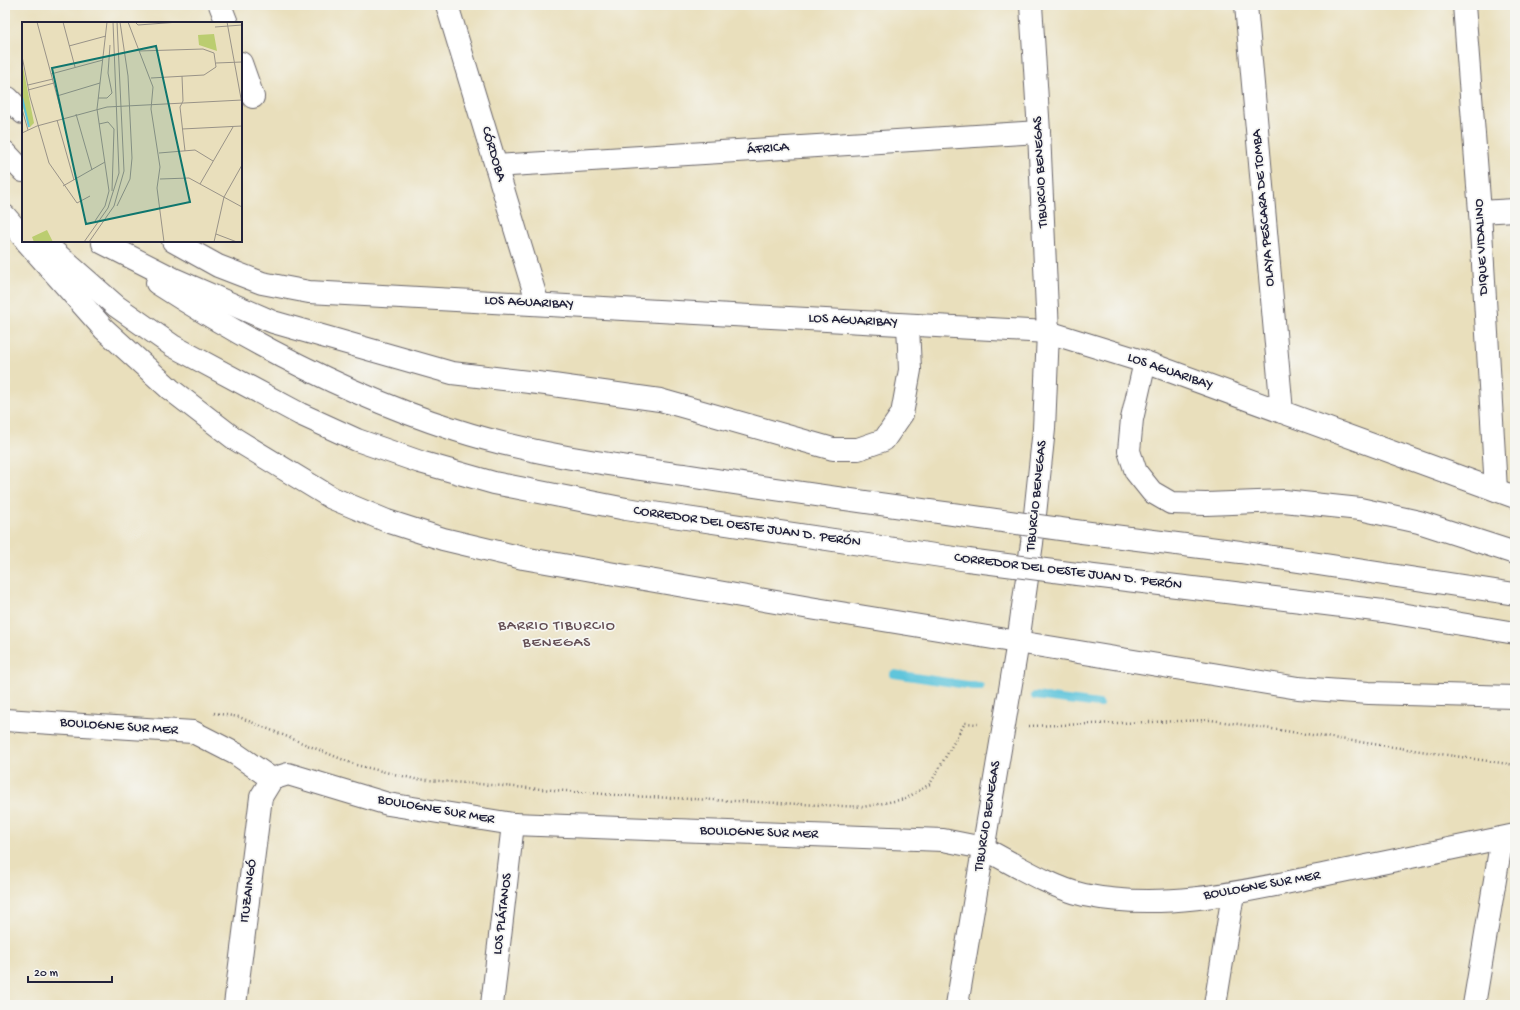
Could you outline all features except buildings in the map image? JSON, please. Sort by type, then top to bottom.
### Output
[{"type":"main road","points":[[220,5],[227,22]]},
{"type":"main road","name":"CÓRDOBA","points":[[447,5],[538,304]]},
{"type":"main road","name":"TIBURCIO BENEGAS","points":[[957,1005],[1018,642],[1040,480],[1044,429],[1048,332],[1039,132],[1031,5]]},
{"type":"main road","name":"OLAYA PESCARA DE TOMBA","points":[[1246,5],[1282,412]]},
{"type":"main road","name":"DIQUE VIDALINO","points":[[1464,5],[1480,212],[1505,494]]},
{"type":"main road","points":[[242,66],[253,97]]},
{"type":"main road","name":"ÁFRICA","points":[[496,166],[1039,132]]},
{"type":"main road","points":[[5,152],[22,170]]},
{"type":"main road","points":[[5,209],[22,223]]},
{"type":"main road","points":[[1480,212],[1515,210]]},
{"type":"main road","points":[[5,216],[22,236]]},
{"type":"main road","points":[[27,242],[104,329],[170,389],[235,439],[332,498],[387,521],[443,539],[523,558],[1298,688],[1369,693],[1515,697]]},
{"type":"main road","name":"CORREDOR DEL OESTE JUAN D. PERÓN","points":[[43,242],[116,306],[172,346],[300,414],[357,440],[420,462],[494,483],[626,509],[968,560],[1383,611],[1515,633]]},
{"type":"main road","points":[[102,242],[174,279],[274,322],[452,374],[546,384],[660,400],[833,449],[858,449],[884,440],[902,414],[910,370],[908,325]]},
{"type":"main road","points":[[102,242],[156,282],[214,320],[284,358],[350,390],[458,431],[558,457],[837,498],[1240,552],[1515,594]]},
{"type":"main road","name":"LOS AGUARIBAY","points":[[175,242],[218,266],[262,283],[309,292],[1048,332],[1145,362],[1505,494]]},
{"type":"main road","points":[[1145,362],[1132,419],[1129,451],[1136,472],[1152,492],[1171,503],[1206,504],[1284,501],[1360,509],[1419,522],[1515,553]]},
{"type":"main road","name":"BOULOGNE SUR MER","points":[[5,720],[193,732],[236,754],[272,779],[288,774],[388,804],[513,824],[943,840],[983,848],[1058,886],[1083,895],[1142,901],[1173,900],[1233,894],[1508,837]]},
{"type":"main road","name":"ITUZAINGÓ","points":[[235,1005],[261,797],[272,779]]},
{"type":"main road","name":"LOS PLÁTANOS","points":[[492,1005],[513,824]]},
{"type":"main road","points":[[1474,1005],[1508,837]]},
{"type":"main road","points":[[1215,1005],[1233,894]]},
{"type":"path","points":[[193,732],[194,711],[222,713],[239,717],[356,766],[415,779],[629,796],[863,807],[905,799],[930,784],[965,723],[1003,726],[1041,726],[1211,720],[1515,765]]},
{"type":"waterway","points":[[894,674],[980,687]]},
{"type":"waterway","points":[[1035,696],[1099,704]]},
{"type":"district","name":"BARRIO TIBURCIO BENEGAS","points":[[557,634]]}]
